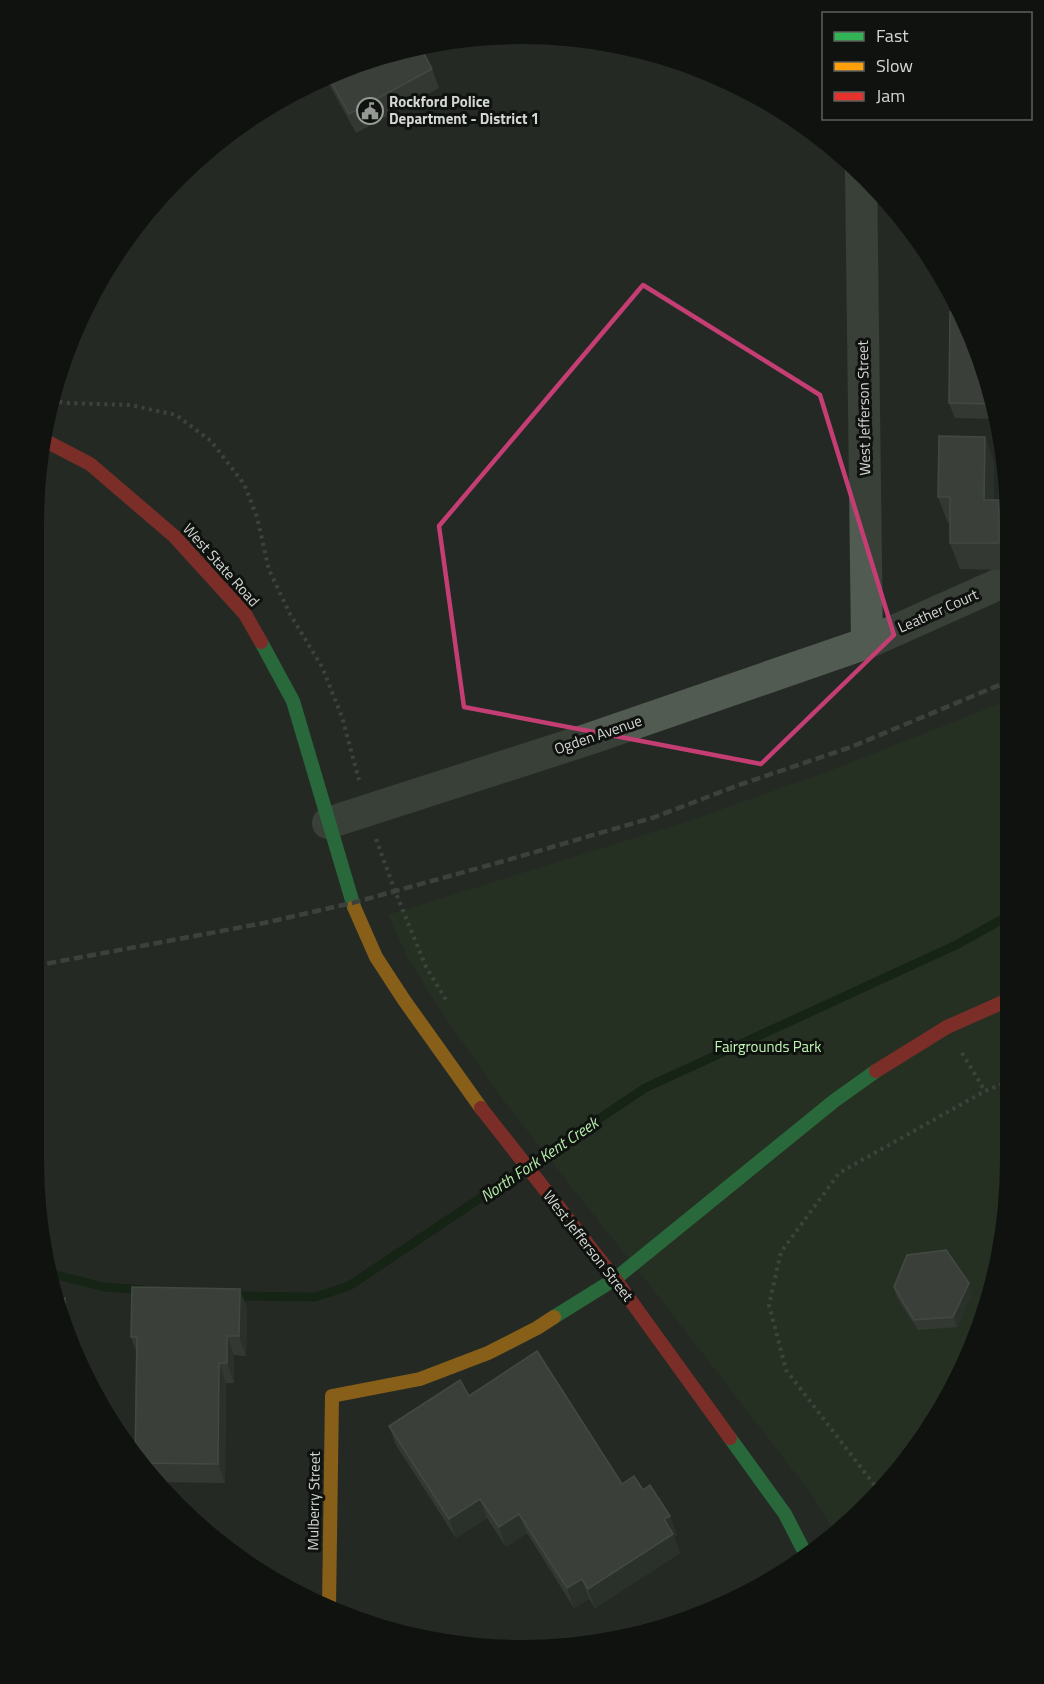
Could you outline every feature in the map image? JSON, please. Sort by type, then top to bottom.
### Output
[{"type":"main road","name":"West State Road","points":[[51,444],[90,464],[174,536],[245,614],[293,701],[352,903]]},
{"type":"main road","name":"West Jefferson Street","points":[[352,903],[376,957],[404,1000],[493,1125],[615,1279],[785,1514],[803,1549]]},
{"type":"main road","points":[[615,1279],[834,1101],[877,1070],[947,1027],[1000,1004]]},
{"type":"main road","name":"Mulberry Street","points":[[329,1600],[332,1396],[420,1379],[488,1353],[537,1328],[615,1279]]},
{"type":"street","name":"West Jefferson Street","points":[[861,185],[867,644]]},
{"type":"street","name":"Leather Court","points":[[867,644],[1000,584]]},
{"type":"street","name":"Ogden Avenue","points":[[328,824],[589,739],[867,644]]},
{"type":"path","points":[[947,1027],[985,1091]]},
{"type":"path","points":[[874,1485],[786,1370],[768,1305],[781,1252],[839,1173],[985,1091],[1000,1085]]},
{"type":"highlighted area","points":[[643,285],[820,395],[894,635],[761,764],[464,707],[439,526]]},
{"type":"green space","name":"Fairgrounds Park","points":[[1000,704],[1000,1162],[996,1224],[991,1255],[975,1316],[951,1374],[936,1401],[902,1453],[860,1500],[832,1527],[813,1496],[507,1105],[445,1017],[409,960],[388,915],[686,822],[827,772]]},
{"type":"building","points":[[424,54],[432,69],[349,114],[332,83],[368,69]]},
{"type":"building","points":[[950,312],[952,312],[975,368],[985,404],[949,403]]},
{"type":"building","points":[[939,436],[985,437],[984,500],[999,500],[999,543],[950,543],[950,497],[938,497]]},
{"type":"building","points":[[946,1250],[969,1283],[953,1317],[914,1320],[894,1287],[907,1255]]},
{"type":"building","points":[[132,1287],[240,1289],[239,1336],[227,1336],[227,1363],[219,1363],[218,1464],[150,1463],[135,1444],[137,1337],[131,1337]]},
{"type":"building","points":[[537,1351],[622,1484],[634,1476],[643,1490],[650,1485],[670,1516],[664,1519],[673,1534],[588,1589],[582,1579],[567,1588],[519,1514],[499,1527],[480,1499],[449,1519],[389,1426],[460,1380],[469,1396]]},
{"type":"waterway","name":"North Fork Kent Creek","points":[[233,1296],[315,1297],[349,1286],[645,1088],[956,945],[1000,920]]},
{"type":"waterway","name":"North Fork Kent Creek","points":[[58,1275],[104,1287],[144,1290]]},
{"type":"railway","points":[[44,964],[264,923],[352,903],[655,817],[739,785],[851,747],[1000,685]]},
{"type":"traffic: fast","points":[[261,642],[293,701],[354,907]]},
{"type":"traffic: fast","points":[[554,1317],[615,1279],[834,1101],[876,1071]]},
{"type":"traffic: fast","points":[[730,1438],[785,1514],[803,1549]]},
{"type":"traffic: slow","points":[[354,907],[376,957],[481,1108]]},
{"type":"traffic: slow","points":[[329,1600],[332,1396],[420,1379],[488,1353],[554,1317]]},
{"type":"traffic: jam","points":[[51,444],[90,464],[174,536],[245,614],[261,642]]},
{"type":"traffic: jam","points":[[876,1071],[947,1027],[1000,1004]]},
{"type":"traffic: jam","points":[[481,1108],[615,1279],[730,1438]]},
{"type":"place","name":"Rockford Police Department - District 1","points":[[370,111]]}]
